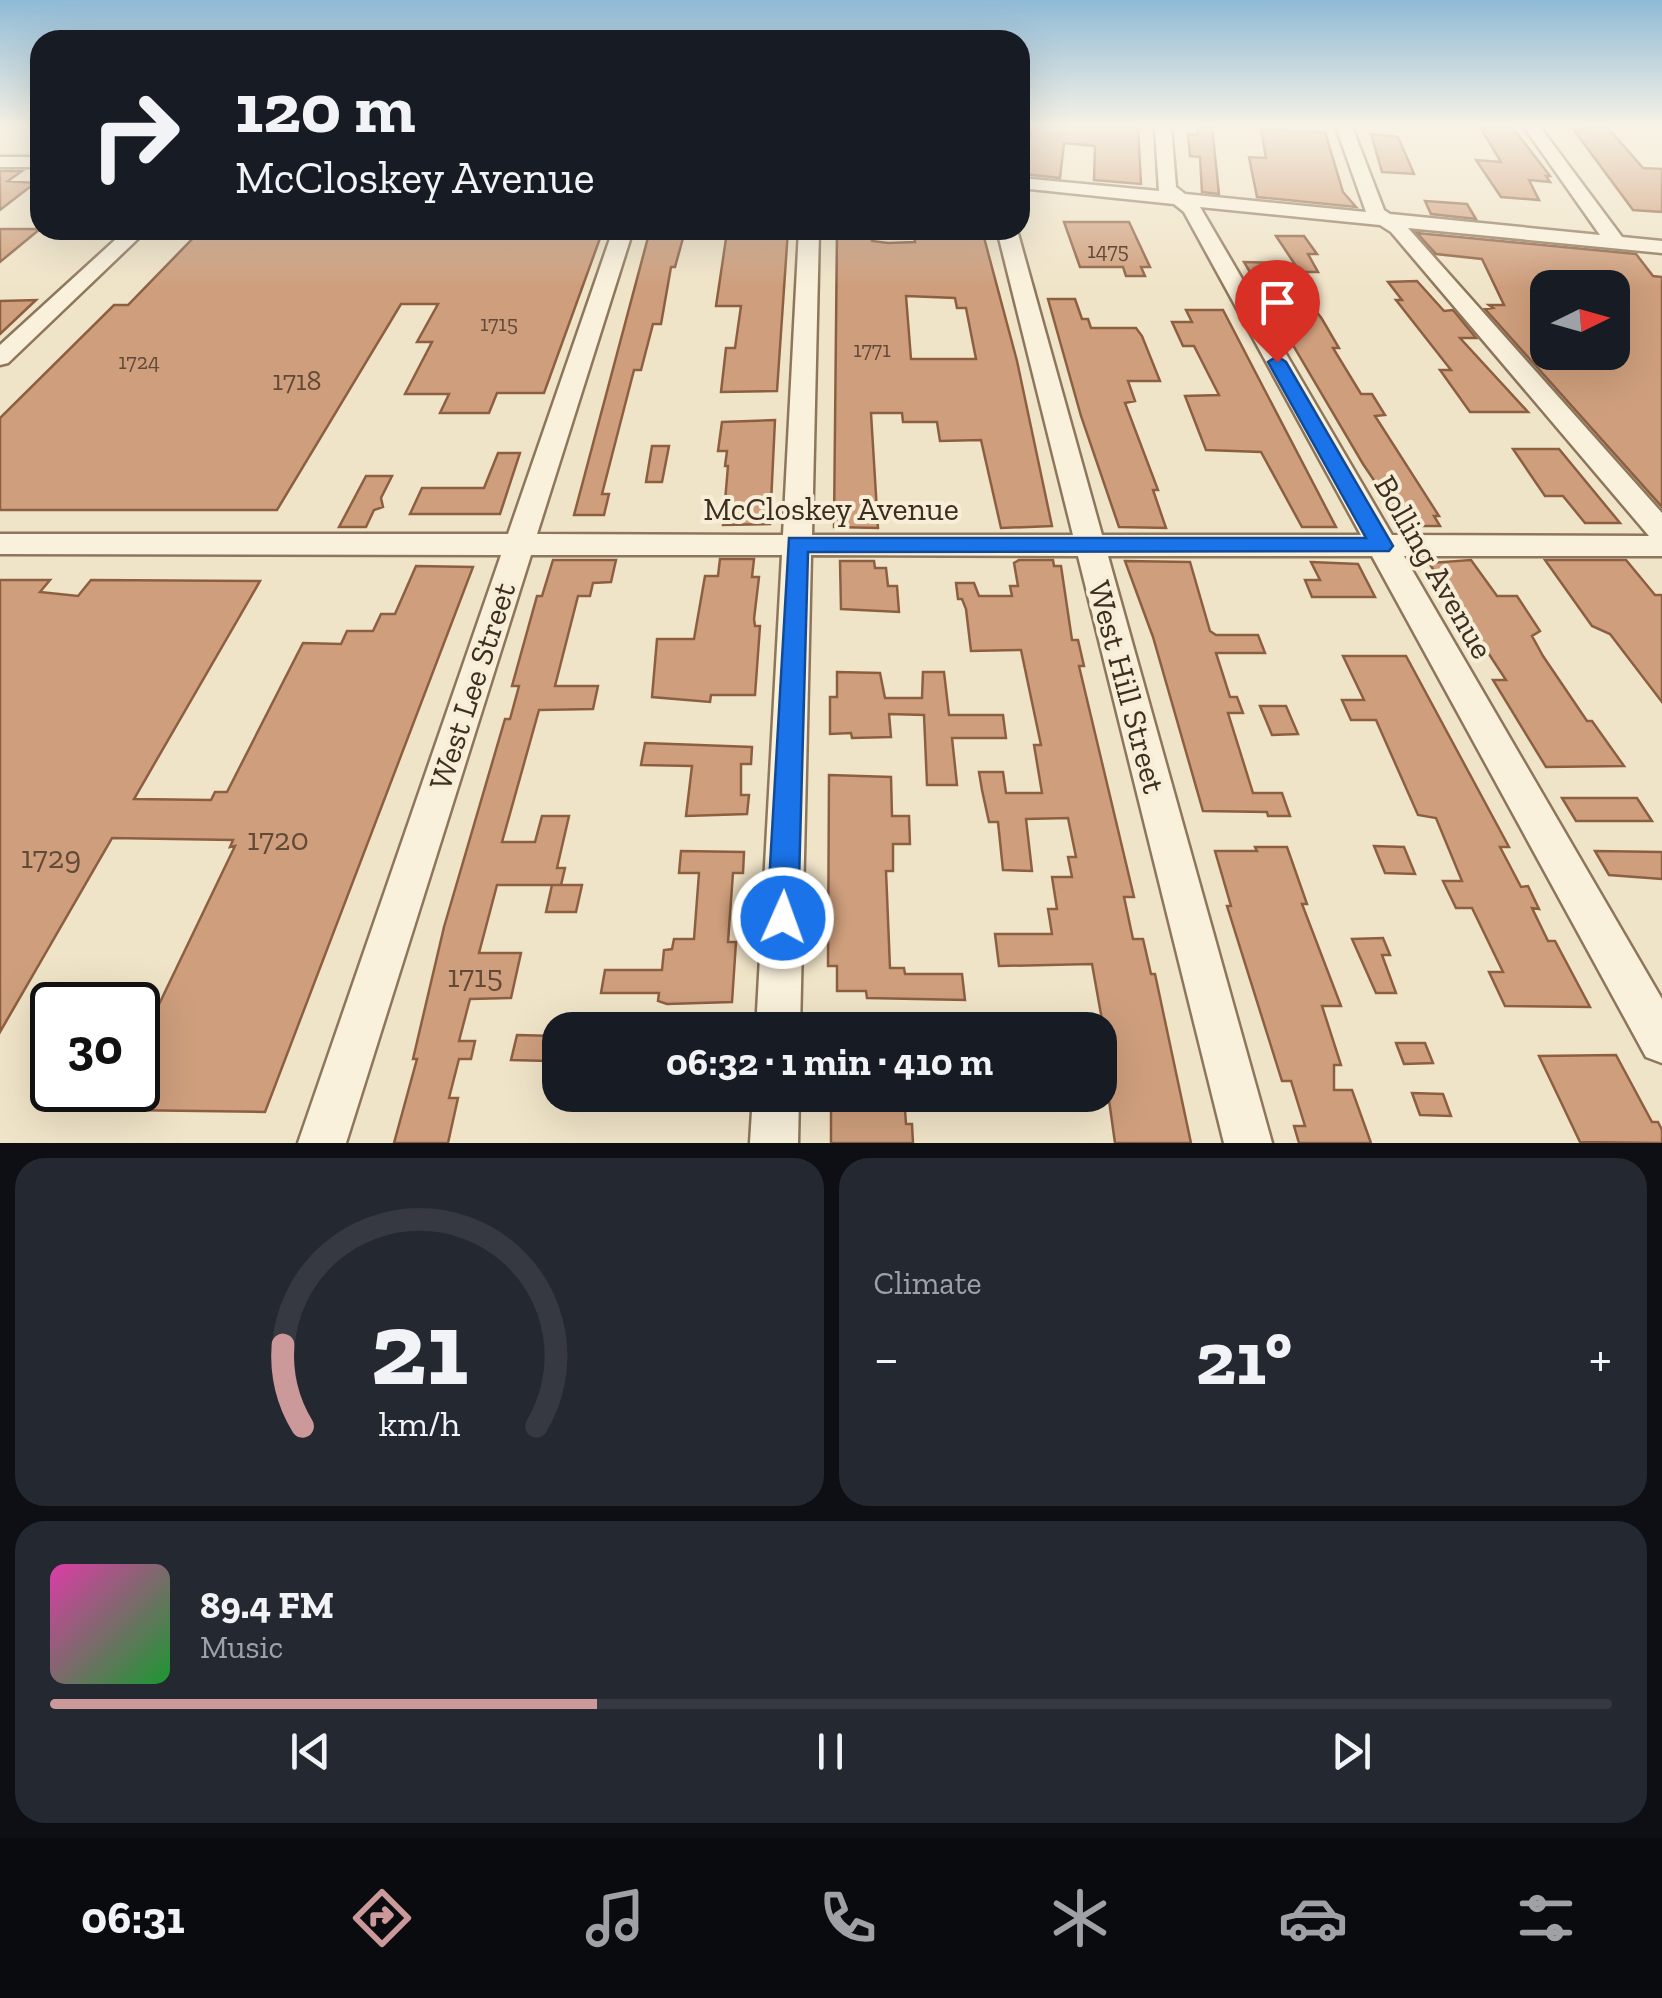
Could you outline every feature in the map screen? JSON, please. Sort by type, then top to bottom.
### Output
[{"type":"street","name":"Bolling Avenue","points":[[1166,180],[1166,188],[1192,209],[1662,1041]]},
{"type":"street","points":[[1364,180],[1376,213],[1398,228],[1662,532]]},
{"type":"street","points":[[1571,180],[1616,243]]},
{"type":"street","points":[[1030,184],[1662,248]]},
{"type":"street","points":[[0,358],[126,240]]},
{"type":"street","name":"West Lee Street","points":[[322,1143],[620,240]]},
{"type":"street","points":[[779,1012],[810,240]]},
{"type":"street","name":"West Hill Street","points":[[1010,240],[1248,1143]]},
{"type":"street","name":"McCloskey Avenue","points":[[0,544],[1662,546]]},
{"type":"street","points":[[774,1143],[775,1112]]},
{"type":"building","points":[[0,180],[30,183],[30,187],[0,210]]},
{"type":"building","points":[[1098,180],[1141,180],[1141,184]]},
{"type":"building","points":[[1201,180],[1218,180],[1219,194],[1202,192]]},
{"type":"building","points":[[1254,180],[1340,180],[1343,192],[1356,207],[1257,197]]},
{"type":"building","points":[[1490,180],[1529,180],[1539,200],[1501,197]]},
{"type":"building","points":[[1611,180],[1662,180],[1662,212],[1633,210]]},
{"type":"building","points":[[1425,201],[1467,204],[1476,219],[1431,214]]},
{"type":"building","points":[[1064,222],[1129,222],[1150,267],[1141,267],[1145,276],[1126,276],[1123,267],[1080,267]]},
{"type":"building","points":[[0,229],[30,229],[30,237],[0,262]]},
{"type":"building","points":[[1417,233],[1636,254],[1653,276],[1662,277],[1662,507],[1540,370],[1630,370],[1630,270],[1530,270],[1530,359],[1485,309],[1493,308],[1489,305],[1504,305],[1482,259],[1436,254]]},
{"type":"building","points":[[1276,236],[1304,236],[1317,254],[1308,254],[1318,272],[1300,272]]},
{"type":"building","points":[[191,240],[599,240],[544,393],[497,393],[489,413],[440,413],[449,394],[405,394],[432,342],[417,342],[438,304],[401,304],[277,510],[0,510],[0,418],[114,305],[128,305]]},
{"type":"building","points":[[647,240],[682,240],[675,267],[671,267],[661,324],[653,324],[641,370],[634,370],[602,494],[609,494],[604,515],[574,515]]},
{"type":"building","points":[[726,240],[787,240],[777,391],[721,392],[726,348],[735,348],[741,306],[716,306]]},
{"type":"building","points":[[837,240],[985,240],[1017,361],[1052,526],[1001,528],[981,440],[940,441],[937,422],[903,422],[902,413],[871,413],[878,528],[834,527]],"holes":[[[906,296],[955,298],[957,308],[966,308],[976,359],[911,359]]]},
{"type":"building","points":[[1244,262],[1281,263],[1322,319],[1339,348],[1333,348],[1361,394],[1372,394],[1385,415],[1375,416],[1439,516],[1434,516],[1440,526],[1405,526],[1363,464]]},
{"type":"building","points":[[1417,281],[1444,311],[1453,310],[1476,338],[1460,338],[1528,412],[1470,412],[1440,370],[1451,370],[1396,300],[1402,300],[1388,282]]},
{"type":"building","points":[[1048,299],[1075,299],[1082,319],[1088,319],[1091,328],[1136,328],[1142,336],[1160,381],[1128,381],[1135,401],[1125,403],[1158,490],[1153,490],[1166,528],[1119,527],[1081,416]]},
{"type":"building","points":[[36,300],[0,334],[0,301]]},
{"type":"building","points":[[1186,310],[1223,310],[1336,527],[1302,527],[1261,452],[1206,450],[1185,396],[1219,395],[1194,346],[1183,346],[1172,322],[1192,322]]},
{"type":"building","points":[[775,420],[770,524],[723,525],[728,466],[727,451],[718,451],[722,422]]},
{"type":"building","points":[[652,446],[669,446],[662,482],[646,482]]},
{"type":"building","points":[[1513,449],[1559,449],[1620,523],[1585,523],[1563,496],[1545,496]]},
{"type":"building","points":[[498,453],[520,453],[500,514],[410,514],[422,488],[484,488]]},
{"type":"building","points":[[366,476],[392,476],[381,498],[383,507],[374,510],[366,527],[339,527]]},
{"type":"building","points":[[720,559],[754,559],[752,577],[759,577],[754,619],[755,626],[760,626],[755,695],[711,695],[710,702],[652,697],[657,639],[694,639],[705,576],[718,576]]},
{"type":"building","points":[[553,560],[616,560],[611,582],[593,583],[590,596],[578,596],[555,686],[598,686],[593,709],[539,710],[502,842],[535,842],[542,816],[569,816],[557,868],[565,868],[561,885],[497,885],[479,953],[521,953],[511,998],[470,999],[459,1041],[475,1041],[471,1059],[459,1059],[449,1098],[458,1098],[448,1143],[394,1143],[417,1059],[413,1059],[444,927],[505,719],[510,719],[519,686],[512,686],[537,596],[542,596]]},
{"type":"building","points":[[1053,560],[1054,566],[1061,566],[1072,640],[1078,640],[1084,666],[1079,666],[1134,897],[1124,897],[1133,939],[1143,939],[1151,974],[1155,974],[1191,1143],[1115,1143],[1111,1112],[1117,1112],[1117,1012],[1101,1012],[1092,964],[999,966],[995,934],[1052,934],[1048,909],[1057,909],[1052,877],[1072,877],[1068,857],[1076,857],[1068,818],[1026,819],[1032,871],[1003,870],[998,822],[989,822],[982,790],[979,772],[1003,772],[1006,793],[1042,793],[1034,745],[1041,745],[1021,650],[971,651],[966,609],[962,599],[958,599],[956,583],[974,583],[979,596],[1012,596],[1010,586],[1018,586],[1014,563]]},
{"type":"building","points":[[1471,560],[1497,596],[1517,596],[1540,631],[1532,636],[1543,656],[1587,721],[1592,721],[1624,766],[1546,767],[1493,680],[1506,680],[1429,563]]},
{"type":"building","points":[[1545,560],[1626,560],[1655,595],[1662,595],[1662,702],[1610,634],[1592,626]]},
{"type":"building","points":[[840,561],[874,561],[875,568],[886,568],[888,586],[897,586],[899,612],[841,609]]},
{"type":"building","points":[[1125,561],[1190,562],[1210,631],[1216,635],[1258,635],[1265,653],[1216,653],[1230,697],[1237,697],[1243,713],[1228,713],[1253,793],[1282,793],[1290,816],[1203,811],[1153,637]]},
{"type":"building","points":[[1311,562],[1358,564],[1375,597],[1312,597],[1305,580],[1320,580]]},
{"type":"building","points":[[416,566],[473,567],[265,1112],[160,1111],[160,1002],[235,846],[230,847],[233,840],[112,838],[0,1032],[0,580],[50,580],[40,592],[78,596],[91,580],[260,581],[134,799],[211,800],[215,792],[227,792],[303,643],[341,644],[347,631],[373,631],[381,614],[395,614]]},
{"type":"building","points":[[1343,656],[1406,656],[1509,847],[1500,847],[1521,887],[1528,886],[1539,909],[1532,908],[1548,941],[1555,941],[1590,1007],[1505,1006],[1489,972],[1503,972],[1472,908],[1456,908],[1443,881],[1462,881],[1436,818],[1418,815],[1376,720],[1351,720],[1342,700],[1364,700]]},
{"type":"building","points":[[837,672],[880,673],[885,698],[922,698],[923,672],[944,672],[949,715],[1003,715],[1006,738],[952,738],[957,785],[927,785],[924,715],[889,714],[891,737],[830,734],[830,697],[837,697]]},
{"type":"building","points":[[1260,706],[1286,706],[1298,734],[1272,735]]},
{"type":"building","points":[[645,743],[752,747],[751,764],[741,764],[741,795],[749,795],[747,814],[686,816],[692,766],[641,765]]},
{"type":"building","points":[[829,775],[891,777],[892,816],[909,816],[910,844],[893,844],[893,871],[886,871],[890,968],[904,968],[905,974],[962,974],[965,1000],[867,998],[866,991],[837,991],[837,966],[828,966]]},
{"type":"building","points":[[1562,798],[1637,798],[1652,821],[1576,821]]},
{"type":"building","points":[[1374,846],[1404,847],[1415,874],[1385,873]]},
{"type":"building","points":[[1255,847],[1287,847],[1307,904],[1302,904],[1341,1006],[1322,1006],[1341,1065],[1334,1065],[1334,1090],[1352,1090],[1371,1143],[1299,1143],[1294,1126],[1305,1126],[1291,1081],[1282,1081],[1227,906],[1231,906],[1215,851],[1257,851]]},
{"type":"building","points":[[681,851],[744,852],[743,873],[733,873],[728,942],[736,942],[732,1002],[667,1004],[658,1001],[659,993],[601,993],[605,970],[662,970],[664,950],[672,949],[674,939],[694,939],[699,873],[679,873]]},
{"type":"building","points":[[1595,851],[1662,852],[1662,879],[1609,875]]},
{"type":"building","points":[[552,885],[582,885],[576,912],[546,912]]},
{"type":"building","points":[[1383,938],[1390,955],[1382,955],[1396,993],[1376,993],[1352,939]]},
{"type":"building","points":[[517,1035],[542,1036],[542,1061],[511,1060]]},
{"type":"building","points":[[1396,1043],[1425,1043],[1433,1063],[1404,1064]]},
{"type":"building","points":[[1616,1055],[1652,1122],[1658,1122],[1662,1143],[1580,1142],[1539,1056]]},
{"type":"building","points":[[1412,1093],[1443,1094],[1451,1116],[1420,1115]]},
{"type":"building","points":[[831,1112],[905,1112],[906,1124],[912,1124],[913,1143],[831,1143]]},
{"type":"route","points":[[783,918],[797,544],[1382,546],[1277,362]]}]
